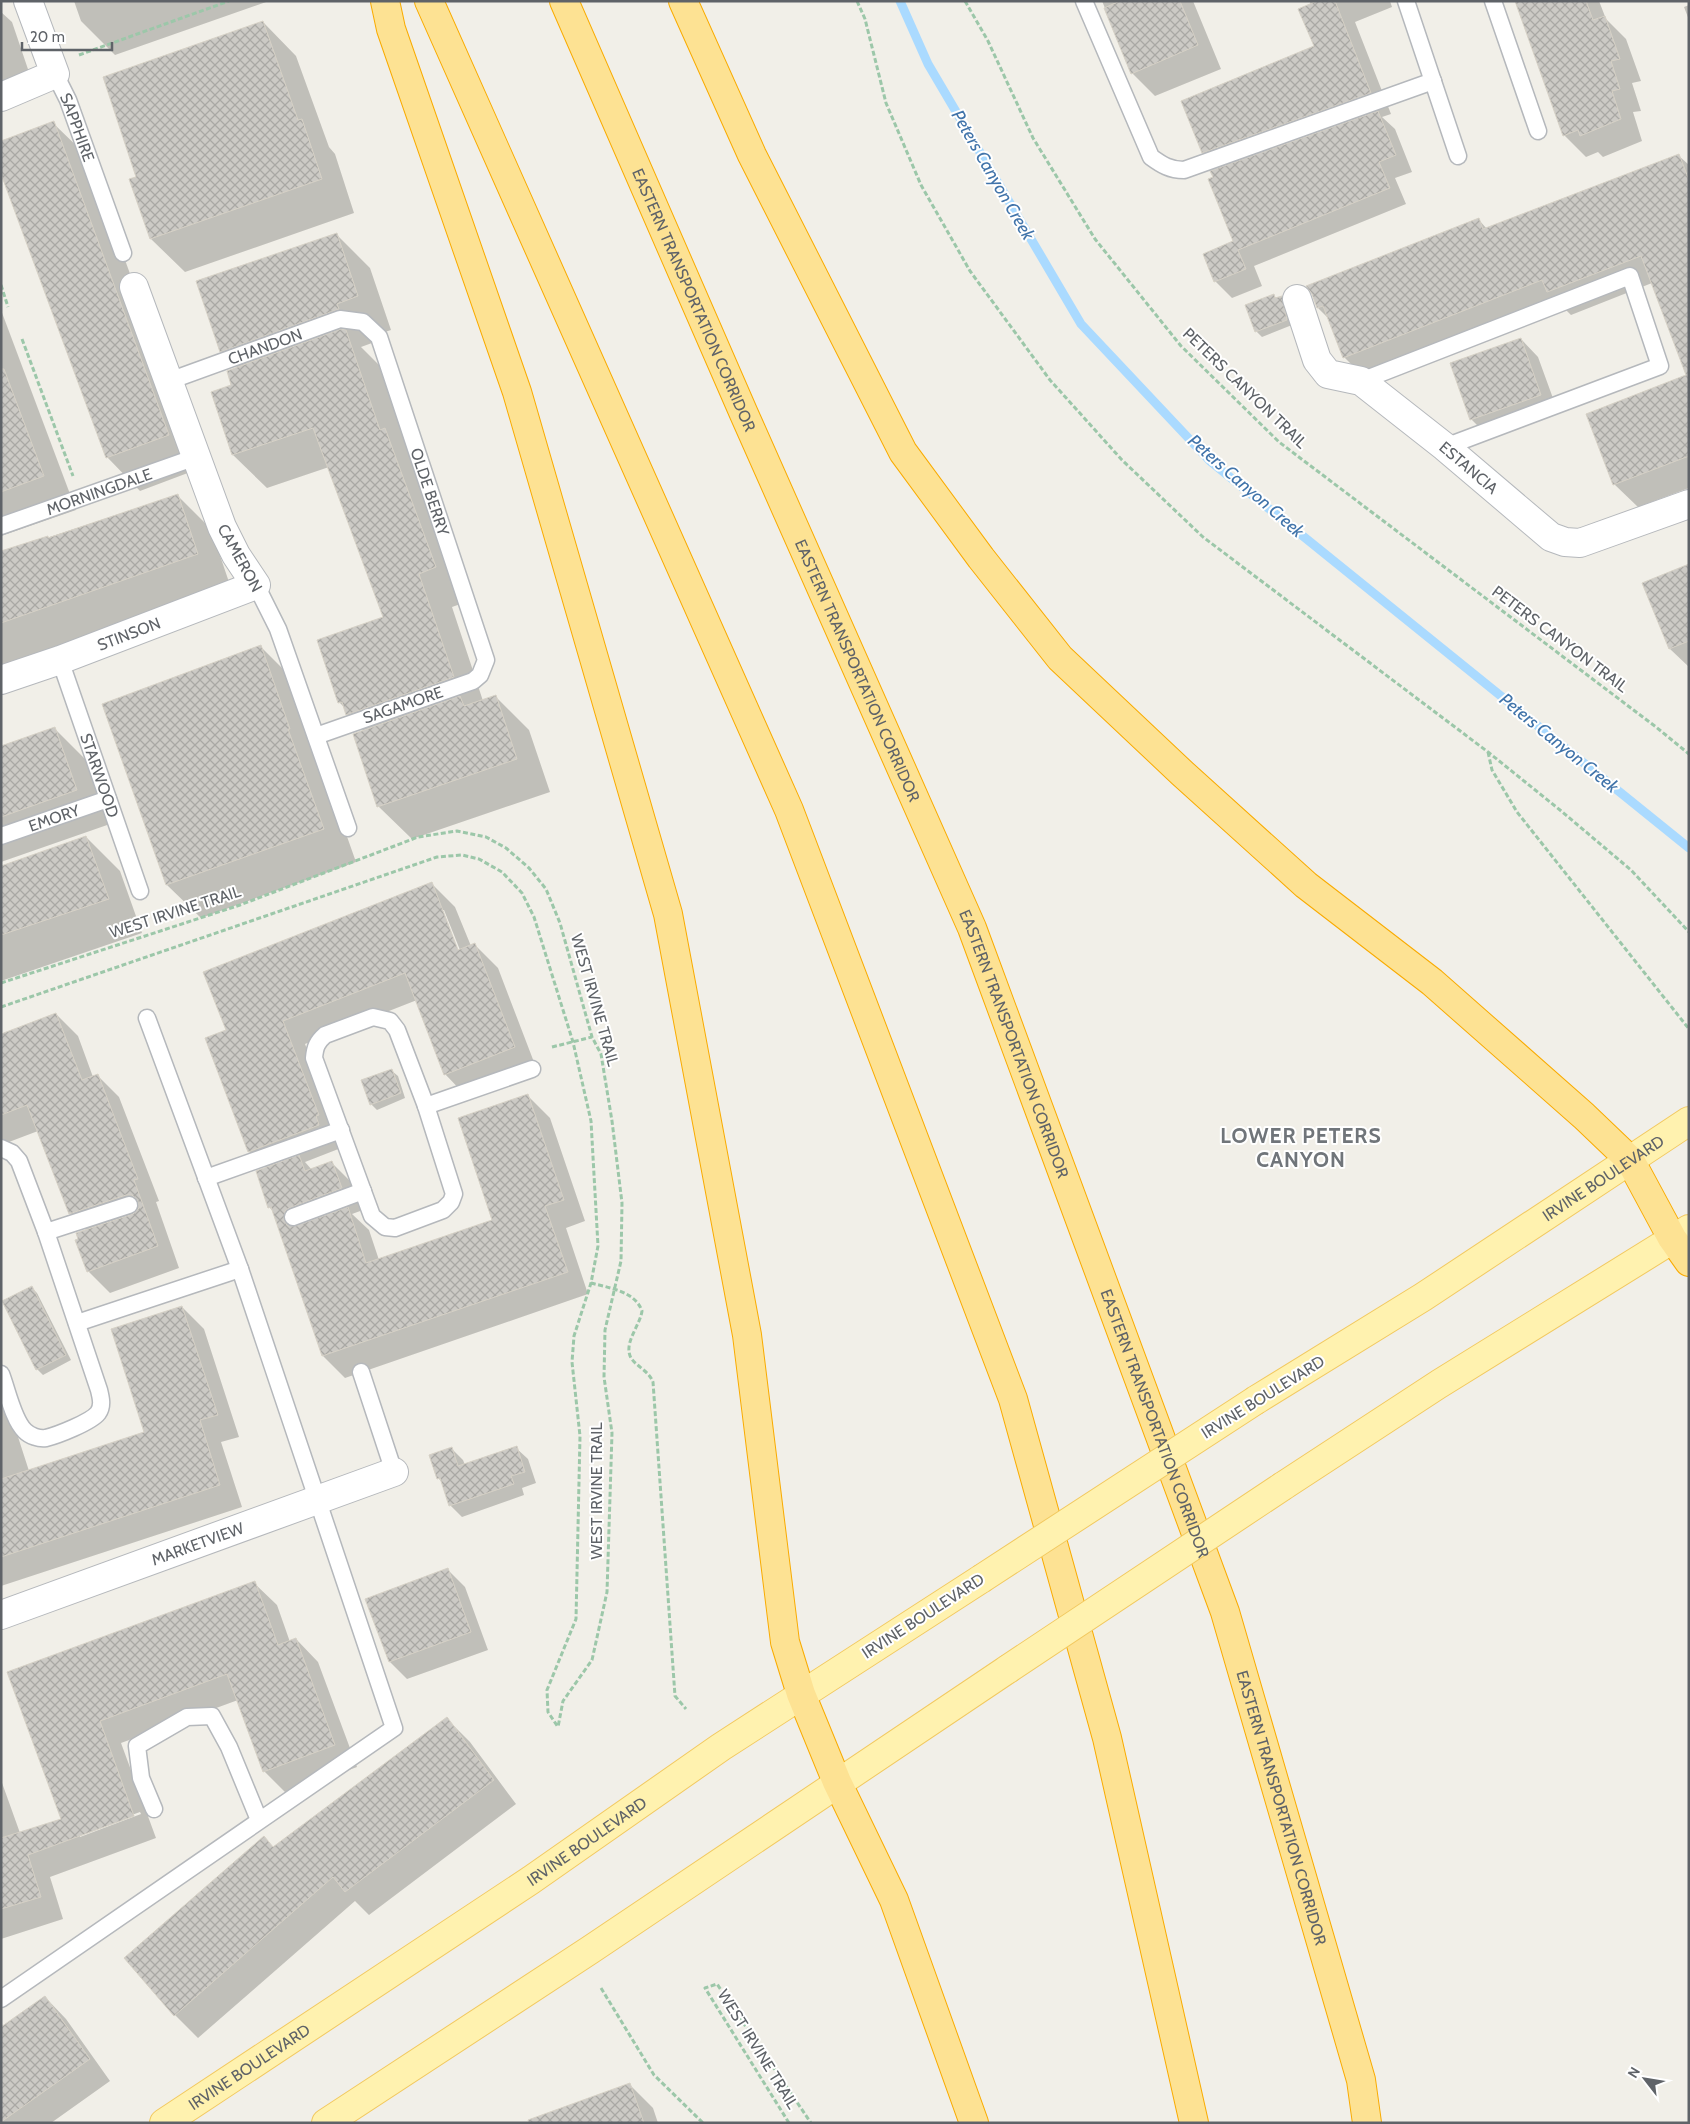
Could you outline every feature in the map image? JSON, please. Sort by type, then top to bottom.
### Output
[{"type":"highway","points":[[385,1],[391,28],[517,392],[668,914],[747,1334],[785,1642],[801,1694],[837,1782],[894,1900],[974,2123]]},
{"type":"highway","points":[[429,1],[789,810],[1013,1399],[1107,1738],[1194,2123]]},
{"type":"highway","name":"EASTERN TRANSPORTATION CORRIDOR","points":[[564,1],[744,414],[972,928],[1225,1612],[1361,2080],[1367,2123]]},
{"type":"highway","points":[[683,1],[752,155],[904,452],[981,558],[1060,658],[1182,773],[1306,885],[1432,982],[1560,1093],[1630,1160],[1680,1233],[1689,1262]]},
{"type":"main road","name":"IRVINE BOULEVARD","points":[[164,2123],[531,1880],[721,1746],[1256,1400],[1423,1297],[1689,1121]]},
{"type":"main road","points":[[326,2123],[777,1825],[837,1782],[1283,1486],[1439,1384],[1680,1233]]},
{"type":"street","name":"SAPPHIRE","points":[[28,1],[65,66]]},
{"type":"street","points":[[1,97],[65,66]]},
{"type":"street","name":"CAMERON","points":[[134,287],[222,528],[236,555],[256,585]]},
{"type":"street","name":"ESTANCIA","points":[[1298,299],[1317,360],[1328,374],[1361,380],[1445,447],[1551,537],[1565,542],[1580,543],[1689,504]]},
{"type":"street","name":"STINSON","points":[[1,680],[60,660],[256,585]]},
{"type":"street","name":"MARKETVIEW","points":[[1,1615],[394,1472]]},
{"type":"lane","points":[[1084,1],[1151,157],[1163,166],[1174,170],[1184,170],[1433,81]]},
{"type":"lane","points":[[1406,1],[1458,156]]},
{"type":"lane","points":[[1493,1],[1538,131]]},
{"type":"lane","name":"SAPPHIRE","points":[[65,66],[68,100],[123,253]]},
{"type":"lane","points":[[1361,380],[1630,276],[1660,366],[1445,447]]},
{"type":"lane","name":"CHANDON","points":[[169,381],[340,319],[363,322]]},
{"type":"lane","name":"OLDE BERRY","points":[[363,322],[379,337],[484,651],[486,660],[484,667]]},
{"type":"lane","name":"MORNINGDALE","points":[[1,526],[196,457]]},
{"type":"lane","name":"CAMERON","points":[[256,585],[278,629],[348,828]]},
{"type":"lane","name":"STARWOOD","points":[[60,660],[140,891]]},
{"type":"lane","name":"SAGAMORE","points":[[316,736],[473,681],[480,675],[484,667]]},
{"type":"lane","name":"EMORY","points":[[1,836],[108,799]]},
{"type":"lane","points":[[373,1017],[390,1021],[397,1030],[426,1106],[453,1184],[454,1194],[451,1202],[443,1210],[395,1228],[385,1227],[372,1216],[314,1058],[314,1048],[325,1035],[373,1017]]},
{"type":"lane","points":[[1,1999],[394,1728],[240,1269],[148,1018]]},
{"type":"lane","points":[[426,1106],[532,1069]]},
{"type":"lane","points":[[206,1178],[341,1130]]},
{"type":"lane","points":[[1,1148],[12,1153],[19,1161],[46,1232],[102,1401],[98,1412],[90,1420],[45,1438],[34,1437],[25,1431],[19,1422],[1,1374]]},
{"type":"lane","points":[[293,1217],[363,1191]]},
{"type":"lane","points":[[46,1232],[129,1205]]},
{"type":"lane","points":[[77,1323],[240,1269]]},
{"type":"lane","points":[[360,1372],[394,1472]]},
{"type":"lane","points":[[154,1809],[140,1778],[137,1746],[187,1717],[212,1716],[229,1747],[259,1820]]},
{"type":"path","points":[[65,66],[229,1]]},
{"type":"path","points":[[857,1],[865,19],[886,103],[921,185],[970,271],[1050,380],[1122,460],[1203,537],[1488,752],[1631,870],[1689,932]]},
{"type":"path","name":"PETERS CANYON TRAIL","points":[[966,1],[988,41],[1033,138],[1095,239],[1181,346],[1279,442],[1688,752]]},
{"type":"path","points":[[1,285],[8,307]]},
{"type":"path","points":[[22,338],[81,498]]},
{"type":"path","points":[[1488,752],[1492,770],[1517,812],[1689,1029]]},
{"type":"path","name":"WEST IRVINE TRAIL","points":[[1,983],[240,905],[418,837],[457,831],[486,837],[506,848],[529,868],[546,889],[560,923],[592,1037],[601,1054],[612,1121],[622,1203],[621,1261],[604,1330],[604,1377],[612,1433],[608,1592],[592,1660],[563,1701],[558,1727]]},
{"type":"path","points":[[552,1047],[592,1037]]},
{"type":"path","points":[[591,1283],[633,1298],[642,1311],[641,1321],[633,1334],[629,1351],[631,1357],[651,1376],[653,1382],[675,1696],[686,1709]]},
{"type":"path","name":"WEST IRVINE TRAIL","points":[[789,2123],[705,1988],[717,1984],[811,2123]]},
{"type":"path","points":[[601,1988],[654,2075],[703,2123]]},
{"type":"building","points":[[1120,1],[1180,1],[1198,45],[1131,74],[1104,8]]},
{"type":"building","points":[[1317,1],[1335,1],[1371,93],[1202,153],[1181,101],[1314,46],[1298,9]]},
{"type":"building","points":[[1515,1],[1586,1],[1593,20],[1605,16],[1620,59],[1611,61],[1620,89],[1612,91],[1621,119],[1580,136],[1578,130],[1563,136]]},
{"type":"building","points":[[263,21],[298,120],[302,119],[322,179],[150,239],[129,179],[136,177],[103,77]]},
{"type":"building","points":[[1378,111],[1396,155],[1379,162],[1390,188],[1238,250],[1246,269],[1214,282],[1203,254],[1233,241],[1208,179],[1213,177],[1210,171]]},
{"type":"building","points":[[54,121],[169,435],[106,458],[1,174],[1,141]]},
{"type":"building","points":[[1679,154],[1689,180],[1689,456],[1613,485],[1586,414],[1686,375],[1641,256],[1547,292],[1542,280],[1343,358],[1323,306],[1317,308],[1312,294],[1306,286],[1479,218],[1483,229]]},
{"type":"building","points":[[337,233],[358,296],[337,304],[339,309],[220,352],[196,281]]},
{"type":"building","points":[[1274,294],[1275,298],[1282,296],[1287,320],[1255,332],[1245,305]]},
{"type":"building","points":[[341,329],[346,330],[380,430],[385,428],[436,567],[419,574],[454,677],[346,715],[342,702],[338,703],[317,640],[383,617],[313,428],[232,455],[211,392],[231,385],[227,371]]},
{"type":"building","points":[[1521,338],[1541,395],[1470,420],[1450,363]]},
{"type":"building","points":[[1,369],[4,369],[44,476],[1,492]]},
{"type":"building","points":[[178,494],[198,554],[1,623],[1,551],[48,536],[48,538]]},
{"type":"building","points":[[1689,564],[1689,641],[1669,649],[1642,583]]},
{"type":"building","points":[[261,645],[290,729],[288,729],[324,829],[166,885],[102,704]]},
{"type":"building","points":[[496,695],[517,759],[377,807],[353,734],[460,696],[464,706]]},
{"type":"building","points":[[55,727],[77,790],[1,817],[1,746]]},
{"type":"building","points":[[86,836],[109,899],[1,935],[1,866]]},
{"type":"building","points":[[432,882],[458,950],[475,943],[515,1047],[444,1075],[405,973],[283,1021],[319,1115],[316,1116],[319,1125],[248,1152],[205,1038],[226,1030],[203,972]]},
{"type":"building","points":[[56,1013],[82,1080],[98,1074],[138,1179],[134,1180],[158,1246],[87,1272],[75,1240],[78,1239],[76,1233],[133,1214],[139,1208],[138,1201],[132,1195],[126,1195],[69,1214],[27,1105],[1,1115],[1,1034]]},
{"type":"building","points":[[392,1069],[401,1093],[370,1105],[361,1080]]},
{"type":"building","points":[[528,1094],[564,1200],[545,1206],[568,1272],[322,1356],[271,1207],[268,1208],[256,1171],[299,1155],[305,1171],[332,1161],[342,1188],[289,1208],[285,1211],[284,1220],[287,1225],[296,1226],[348,1207],[366,1263],[492,1220],[458,1118]]},
{"type":"building","points":[[32,1286],[66,1355],[36,1370],[2,1301]]},
{"type":"building","points":[[182,1306],[218,1415],[200,1420],[220,1485],[1,1557],[1,1479],[144,1432],[111,1329]]},
{"type":"building","points":[[517,1446],[525,1472],[511,1476],[514,1484],[449,1506],[440,1478],[437,1479],[429,1455],[452,1447],[458,1466]]},
{"type":"building","points":[[448,1568],[471,1632],[389,1662],[365,1599]]},
{"type":"building","points":[[255,1581],[278,1645],[296,1638],[335,1745],[263,1772],[227,1674],[100,1721],[134,1816],[28,1855],[41,1897],[1,1909],[1,1838],[61,1819],[7,1672]]},
{"type":"building","points":[[447,1717],[494,1780],[345,1892],[333,1877],[174,2016],[124,1958],[264,1836],[273,1847]]},
{"type":"building","points":[[45,1996],[90,2059],[1,2122],[1,2027]]},
{"type":"building","points":[[630,2083],[644,2123],[529,2123],[528,2120]]},
{"type":"waterway","name":"Peters Canyon Creek","points":[[900,1],[928,64],[1081,324],[1210,461],[1689,848]]},
{"type":"district","name":"LOWER PETERS CANYON","points":[[1301,1147]]}]
